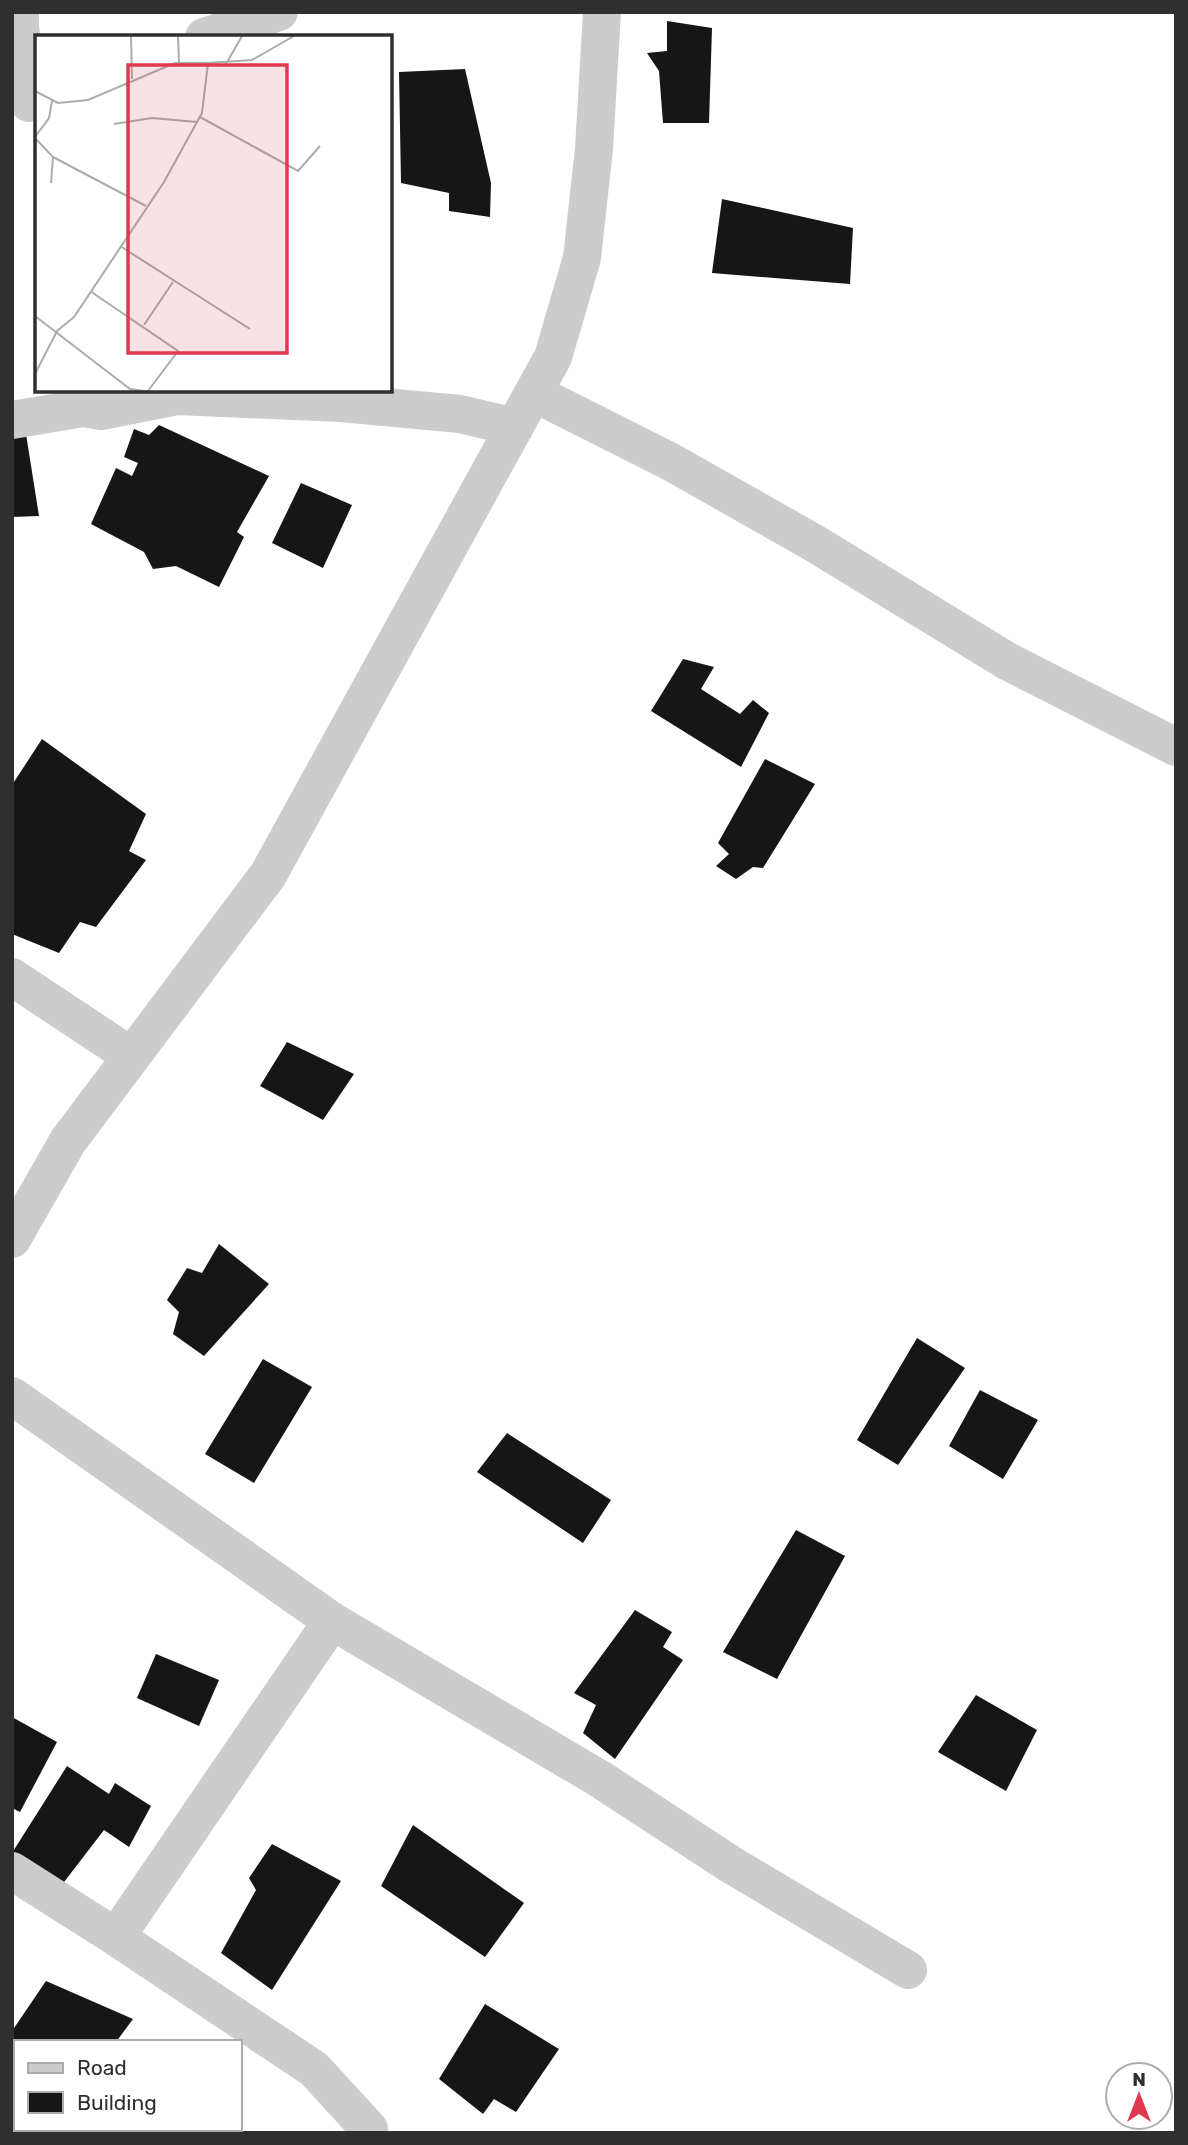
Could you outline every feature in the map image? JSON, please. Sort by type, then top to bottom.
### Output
[{"type":"street","points":[[20,12],[26,105]]},
{"type":"street","points":[[210,35],[279,12]]},
{"type":"street","points":[[12,1240],[68,1141],[268,875],[553,357],[582,258],[594,149],[602,12]]},
{"type":"street","points":[[534,393],[671,462],[814,543],[1007,661],[1176,747]]},
{"type":"street","points":[[12,420],[83,408],[101,411],[177,396],[341,403],[460,414],[515,427]]},
{"type":"street","points":[[12,977],[131,1056]]},
{"type":"street","points":[[12,1396],[332,1621],[600,1779],[730,1864],[908,1970]]},
{"type":"street","points":[[116,1937],[332,1621]]},
{"type":"street","points":[[12,1871],[314,2069],[369,2129],[366,2133]]},
{"type":"building","points":[[667,21],[712,28],[709,123],[663,123],[659,71],[647,53],[667,51]]},
{"type":"building","points":[[465,69],[491,183],[490,217],[449,211],[449,193],[401,183],[399,72]]},
{"type":"building","points":[[722,199],[853,228],[850,284],[712,273]]},
{"type":"building","points":[[159,425],[269,476],[237,532],[244,537],[219,587],[176,566],[153,569],[144,552],[91,524],[116,468],[132,476],[138,463],[124,457],[134,429],[149,435]]},
{"type":"building","points":[[26,434],[39,516],[12,517],[12,436]]},
{"type":"building","points":[[301,483],[352,505],[323,568],[272,543]]},
{"type":"building","points":[[683,659],[714,667],[701,689],[740,714],[753,700],[769,713],[741,767],[651,711]]},
{"type":"building","points":[[42,739],[146,814],[129,851],[146,860],[96,927],[80,922],[59,953],[12,934],[12,785]]},
{"type":"building","points":[[765,759],[815,784],[763,868],[753,867],[736,879],[716,866],[729,854],[718,843]]},
{"type":"building","points":[[287,1042],[354,1074],[323,1120],[260,1086]]},
{"type":"building","points":[[219,1244],[269,1284],[204,1356],[173,1334],[179,1312],[167,1300],[187,1268],[202,1273]]},
{"type":"building","points":[[917,1338],[965,1368],[898,1465],[857,1440]]},
{"type":"building","points":[[263,1359],[312,1387],[254,1483],[205,1454]]},
{"type":"building","points":[[980,1390],[1038,1420],[1003,1479],[949,1446]]},
{"type":"building","points":[[507,1433],[611,1500],[583,1543],[477,1472]]},
{"type":"building","points":[[796,1530],[845,1556],[777,1679],[723,1652]]},
{"type":"building","points":[[635,1610],[672,1632],[663,1647],[683,1660],[615,1759],[583,1733],[596,1705],[574,1693]]},
{"type":"building","points":[[156,1654],[219,1680],[199,1726],[137,1698]]},
{"type":"building","points":[[976,1695],[1037,1730],[1006,1791],[938,1752]]},
{"type":"building","points":[[12,1717],[57,1742],[20,1812],[12,1808]]},
{"type":"building","points":[[67,1766],[109,1794],[115,1783],[151,1806],[129,1847],[104,1830],[61,1886],[12,1853]]},
{"type":"building","points":[[413,1825],[524,1903],[485,1957],[381,1886]]},
{"type":"building","points":[[272,1844],[341,1881],[272,1990],[221,1953],[256,1890],[249,1878]]},
{"type":"building","points":[[46,1981],[133,2019],[117,2040],[14,2040],[14,2131],[48,2131],[47,2133],[12,2133],[12,2031]]},
{"type":"building","points":[[485,2004],[559,2049],[516,2112],[494,2099],[483,2114],[439,2079]]}]
